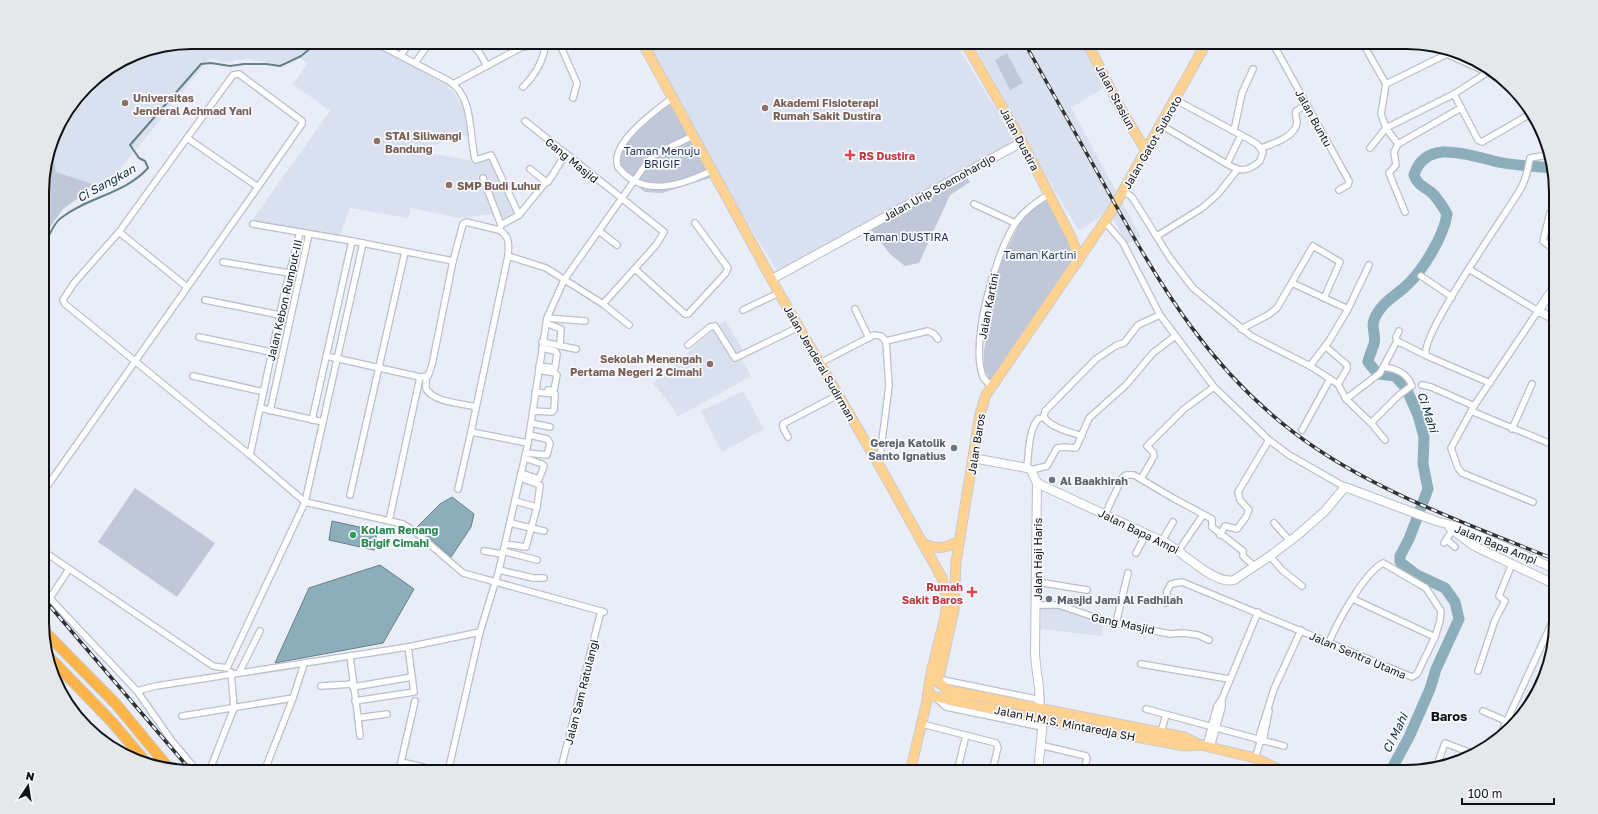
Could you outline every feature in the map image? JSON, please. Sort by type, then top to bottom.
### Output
[{"type":"highway","points":[[50,637],[116,704],[164,762]]},
{"type":"highway","points":[[56,664],[112,722],[140,755]]},
{"type":"main road","name":"Jalan Jenderal Sudirman","points":[[646,49],[779,293],[879,464],[942,578],[947,608],[931,673],[932,696]]},
{"type":"main road","name":"Jalan Dustira","points":[[969,49],[1022,142],[1071,237],[1076,249],[1077,263]]},
{"type":"main road","name":"Jalan Stasiun","points":[[1091,49],[1118,104],[1146,151]]},
{"type":"main road","name":"Jalan Gatot Subroto","points":[[1093,240],[1124,191],[1176,100],[1202,49]]},
{"type":"main road","points":[[1071,237],[1086,242],[1093,240]]},
{"type":"main road","name":"Jalan Baros","points":[[938,679],[954,609],[955,574],[980,414],[991,386],[1093,240]]},
{"type":"main road","points":[[923,543],[932,548],[940,548],[952,545],[960,540]]},
{"type":"main road","points":[[942,578],[950,580],[955,574]]},
{"type":"main road","name":"Jalan H.M.S. Mintaredja SH","points":[[938,679],[939,685],[944,688],[962,693],[1040,705],[1160,737],[1185,746],[1206,746],[1255,758],[1270,765]]},
{"type":"main road","points":[[912,765],[922,724],[934,693],[950,695],[962,693]]},
{"type":"main road","name":"Jalan H.M.S. Mintaredja SH","points":[[932,696],[1042,724],[1160,737]]},
{"type":"street","points":[[389,49],[453,84],[459,89],[466,104],[475,159],[476,160],[491,155],[519,215]]},
{"type":"street","points":[[392,49],[399,54]]},
{"type":"street","points":[[399,54],[404,49]]},
{"type":"street","points":[[415,63],[425,49]]},
{"type":"street","points":[[476,49],[487,66]]},
{"type":"street","points":[[453,84],[518,49]]},
{"type":"street","points":[[523,87],[531,79],[543,59],[542,49]]},
{"type":"street","points":[[563,49],[577,83],[577,90],[572,98]]},
{"type":"street","name":"Jalan Buntu","points":[[1276,49],[1349,181],[1348,185],[1339,190]]},
{"type":"street","points":[[1366,49],[1386,84],[1381,114],[1386,128],[1398,144]]},
{"type":"street","points":[[1386,84],[1442,54]]},
{"type":"street","points":[[1234,131],[1242,93],[1253,69]]},
{"type":"street","points":[[1370,148],[1386,128],[1454,94],[1485,73]]},
{"type":"street","points":[[49,484],[136,362],[302,124],[302,121],[239,74],[233,75],[119,232],[74,283],[63,300],[65,304],[136,362],[250,455],[305,502]]},
{"type":"street","points":[[1454,94],[1478,140],[1482,142],[1527,116]]},
{"type":"street","points":[[672,98],[634,130],[624,142],[618,152],[618,167],[634,181],[654,187],[664,187],[693,180],[713,170]]},
{"type":"street","points":[[1176,100],[1262,148]]},
{"type":"street","points":[[1262,148],[1282,139],[1290,133],[1296,124],[1296,111],[1307,104]]},
{"type":"street","points":[[1405,212],[1389,173],[1396,165],[1394,154],[1395,148],[1398,144],[1461,108]]},
{"type":"street","name":"Gang Masjid","points":[[524,120],[664,233],[635,269]]},
{"type":"street","points":[[1161,125],[1237,170],[1248,170],[1260,161],[1263,157],[1262,148]]},
{"type":"street","points":[[1226,164],[1241,135]]},
{"type":"street","points":[[450,765],[480,632],[496,582],[528,444],[546,321],[564,280],[646,164],[655,154],[693,136]]},
{"type":"street","points":[[187,138],[258,187]]},
{"type":"street","name":"Jalan Urip Soemohardjo","points":[[772,279],[1022,142]]},
{"type":"street","points":[[389,521],[423,377],[432,365],[453,261],[464,223],[500,227],[519,215],[546,182],[548,182],[566,155]]},
{"type":"street","points":[[1426,354],[1428,340],[1452,297],[1469,268],[1521,189],[1531,157],[1544,155]]},
{"type":"street","points":[[530,169],[546,182]]},
{"type":"street","points":[[1158,236],[1202,208],[1218,194],[1237,170]]},
{"type":"street","points":[[458,489],[508,256],[508,237],[500,227],[483,178]]},
{"type":"street","points":[[1124,191],[1132,197],[1158,236],[1170,258],[1193,288],[1241,329],[1264,344],[1310,366],[1338,384],[1346,399],[1371,423],[1385,440]]},
{"type":"street","name":"Jalan Kartini","points":[[991,386],[983,376],[981,368],[982,330],[989,289],[996,266],[1015,223],[1025,212],[1049,194]]},
{"type":"street","points":[[974,204],[1015,223]]},
{"type":"street","points":[[1549,217],[1543,241],[1549,246]]},
{"type":"street","points":[[1105,222],[1124,243],[1160,315],[1214,387],[1269,440],[1289,455],[1345,487]]},
{"type":"street","points":[[602,304],[635,269],[684,314],[690,313],[725,274],[728,268],[695,223]]},
{"type":"street","points":[[253,224],[300,232]]},
{"type":"street","points":[[599,231],[617,245]]},
{"type":"street","points":[[119,232],[187,287]]},
{"type":"street","name":"Jalan Kebon Rumput-III","points":[[250,455],[271,352],[300,232],[453,261]]},
{"type":"street","points":[[270,410],[309,234]]},
{"type":"street","points":[[312,420],[352,241]]},
{"type":"street","points":[[227,668],[305,502],[363,243]]},
{"type":"street","points":[[1241,329],[1273,312],[1292,283],[1313,246],[1340,262],[1324,298]]},
{"type":"street","points":[[350,495],[380,368],[405,252]]},
{"type":"street","points":[[508,256],[546,268],[602,304],[614,315],[629,325]]},
{"type":"street","points":[[223,262],[289,273]]},
{"type":"street","points":[[1310,366],[1348,309],[1369,265]]},
{"type":"street","points":[[1469,268],[1538,311],[1549,316]]},
{"type":"street","points":[[1421,276],[1452,297]]},
{"type":"street","points":[[1292,283],[1348,309]]},
{"type":"street","points":[[743,310],[779,293]]},
{"type":"street","points":[[1534,502],[1462,473],[1458,468],[1452,445],[1472,409],[1549,295]]},
{"type":"street","points":[[206,300],[280,315]]},
{"type":"street","points":[[854,309],[869,338]]},
{"type":"street","points":[[1044,417],[1045,411],[1096,359],[1117,345],[1124,343],[1138,325],[1160,315]]},
{"type":"street","points":[[546,321],[585,321]]},
{"type":"street","points":[[546,321],[561,329],[560,346]]},
{"type":"street","points":[[688,345],[713,326],[718,329],[734,357],[799,327]]},
{"type":"street","points":[[886,341],[928,331],[934,334],[938,339]]},
{"type":"street","points":[[1346,399],[1376,377],[1383,368],[1397,341],[1396,337],[1399,331]]},
{"type":"street","points":[[820,363],[877,335],[881,336],[886,341],[889,386],[879,464]]},
{"type":"street","points":[[973,458],[1029,469],[1046,466],[1057,448],[1064,447],[1075,449],[1089,418],[1126,385],[1153,353],[1175,336]]},
{"type":"street","points":[[199,337],[271,352]]},
{"type":"street","points":[[1397,341],[1490,383]]},
{"type":"street","points":[[542,345],[576,349]]},
{"type":"street","points":[[539,368],[555,368],[556,352],[542,345]]},
{"type":"street","points":[[1324,346],[1347,365],[1347,369],[1338,384]]},
{"type":"street","points":[[326,356],[423,377]]},
{"type":"street","points":[[536,390],[554,390],[557,377],[555,373],[539,368]]},
{"type":"street","points":[[1371,423],[1399,395],[1411,387],[1409,380],[1399,370],[1383,368]]},
{"type":"street","points":[[193,376],[264,392]]},
{"type":"street","points":[[423,377],[426,389],[431,394],[440,399],[476,407]]},
{"type":"street","points":[[1302,430],[1330,379]]},
{"type":"street","points":[[1512,429],[1532,384]]},
{"type":"street","points":[[1422,385],[1431,387],[1512,429],[1549,443]]},
{"type":"street","points":[[1141,479],[1154,456],[1153,452],[1147,446],[1184,409],[1214,387]]},
{"type":"street","points":[[533,411],[552,412],[554,410],[555,394],[536,390]]},
{"type":"street","points":[[788,437],[783,428],[783,424],[838,395]]},
{"type":"street","points":[[260,408],[324,422]]},
{"type":"street","points":[[1044,417],[1046,420],[1064,430],[1082,436]]},
{"type":"street","points":[[1029,469],[1030,443],[1034,427],[1038,419],[1044,417]]},
{"type":"street","points":[[531,423],[550,427]]},
{"type":"street","points":[[471,432],[528,444]]},
{"type":"street","points":[[525,455],[546,455],[550,443],[547,440],[529,435]]},
{"type":"street","points":[[1220,535],[1225,526],[1236,529],[1246,517],[1249,510],[1240,500],[1238,492],[1269,440]]},
{"type":"street","points":[[521,476],[539,479],[544,466],[525,455]]},
{"type":"street","name":"Jalan Haji Haris","points":[[1029,469],[1037,483],[1037,604],[1035,653],[1040,705]]},
{"type":"street","points":[[1105,515],[1122,478],[1130,474],[1212,519],[1212,527],[1220,535],[1243,551],[1243,556],[1254,566]]},
{"type":"street","points":[[505,544],[525,548],[537,507],[540,485],[521,476]]},
{"type":"street","name":"Jalan Bapa Ampi","points":[[1037,483],[1147,533],[1179,550],[1206,571],[1227,581],[1234,580],[1290,541],[1325,510],[1345,487],[1427,518],[1458,527],[1549,566]]},
{"type":"street","points":[[515,501],[537,507]]},
{"type":"street","name":"Jalan Sam Ratulangi","points":[[305,502],[403,524],[413,530],[463,573],[602,612],[562,765]]},
{"type":"street","points":[[1179,550],[1203,515]]},
{"type":"street","name":"Jalan Bapa Ampi","points":[[1436,521],[1453,530],[1474,546],[1549,582]]},
{"type":"street","points":[[510,522],[544,531]]},
{"type":"street","points":[[1162,541],[1173,522]]},
{"type":"street","points":[[1274,523],[1290,541]]},
{"type":"street","points":[[1453,530],[1446,541],[1456,547]]},
{"type":"street","points":[[1136,553],[1147,533]]},
{"type":"street","points":[[484,551],[503,553],[537,560]]},
{"type":"street","points":[[49,555],[213,666],[227,668],[232,674],[234,708],[212,765]]},
{"type":"street","points":[[1270,556],[1282,570],[1302,586]]},
{"type":"street","points":[[1328,642],[1340,617],[1353,599],[1374,570],[1379,565],[1385,564],[1426,588],[1436,602],[1442,615],[1435,637],[1353,599]]},
{"type":"street","points":[[1478,671],[1495,620],[1505,601],[1499,596],[1512,564]]},
{"type":"street","points":[[70,569],[50,598],[137,691],[172,741],[192,765]]},
{"type":"street","points":[[499,570],[533,578],[544,578]]},
{"type":"street","points":[[1116,623],[1128,573]]},
{"type":"street","points":[[1037,582],[1087,590]]},
{"type":"street","name":"Jalan Sentra Utama","points":[[1166,603],[1167,591],[1170,584],[1182,582],[1301,630],[1408,677],[1416,676],[1435,637]]},
{"type":"street","name":"Gang Masjid","points":[[1037,604],[1059,605],[1093,618],[1170,634],[1183,633],[1209,640]]},
{"type":"street","points":[[1206,746],[1222,707],[1222,699],[1229,679],[1258,612]]},
{"type":"street","points":[[1504,725],[1549,629]]},
{"type":"street","points":[[1255,758],[1274,689],[1301,630]]},
{"type":"street","points":[[240,673],[260,631]]},
{"type":"street","points":[[137,691],[156,686],[408,647],[480,632]]},
{"type":"street","points":[[355,701],[414,692],[408,647]]},
{"type":"street","points":[[350,656],[360,736]]},
{"type":"street","points":[[267,765],[293,698],[304,664]]},
{"type":"street","points":[[1141,664],[1229,679]]},
{"type":"street","points":[[321,686],[353,685],[412,677]]},
{"type":"street","points":[[938,679],[1040,705]]},
{"type":"street","points":[[182,716],[293,698]]},
{"type":"street","points":[[400,765],[414,701]]},
{"type":"street","points":[[1146,709],[1284,746]]},
{"type":"street","points":[[1483,712],[1506,721]]},
{"type":"street","points":[[358,718],[387,714]]},
{"type":"street","points":[[1160,737],[1166,715]]},
{"type":"street","points":[[922,724],[996,743],[998,747],[994,765]]},
{"type":"street","points":[[1039,765],[1042,724]]},
{"type":"street","points":[[959,765],[966,735]]},
{"type":"street","points":[[1439,761],[1445,743],[1467,751]]},
{"type":"street","points":[[1040,745],[1086,756],[1087,759],[1085,765]]},
{"type":"street","points":[[401,762],[414,765]]},
{"type":"shaded area","points":[[183,49],[382,49],[442,80],[455,94],[465,110],[468,135],[425,148],[424,152],[474,161],[491,156],[517,214],[498,222],[491,214],[459,218],[411,208],[408,218],[350,208],[340,235],[252,220],[330,111],[293,84],[308,63],[297,56],[277,65],[248,59],[223,62],[210,58],[105,188],[56,172],[54,155],[60,137],[73,113],[91,91],[105,79],[121,68],[137,60],[155,54]]},
{"type":"shaded area","name":"RS Dustira","points":[[651,49],[959,49],[1016,143],[779,274],[683,118]]},
{"type":"shaded area","points":[[977,49],[1086,49],[1105,87],[1071,108],[1141,237],[1127,244],[1107,208],[1100,217],[1079,231],[1039,164]]},
{"type":"shaded area","name":"Sekolah Menengah Pertama Negeri 2 Cimahi","points":[[725,320],[743,350],[739,353],[751,376],[677,417],[673,408],[653,383]]},
{"type":"shaded area","points":[[743,391],[764,429],[722,452],[701,411]]},
{"type":"shaded area","points":[[452,497],[474,514],[471,527],[451,557],[417,527],[440,504]]},
{"type":"shaded area","name":"Kolam Renang Brigif Cimahi","points":[[332,521],[377,531],[374,550],[329,540]]},
{"type":"shaded area","points":[[380,565],[414,589],[383,643],[275,663],[309,588]]},
{"type":"shaded area","points":[[1041,605],[1059,606],[1103,623],[1102,636],[1040,629]]},
{"type":"green space","points":[[1007,53],[1023,83],[1010,90],[995,60]]},
{"type":"green space","name":"Taman Menuju BRIGIF","points":[[672,102],[713,177],[662,193],[645,192],[617,169],[620,158],[631,139],[638,131]]},
{"type":"green space","points":[[54,157],[56,172],[93,184],[84,194],[63,209],[49,228],[49,183]]},
{"type":"green space","name":"Taman DUSTIRA","points":[[965,175],[970,182],[950,195],[919,263],[905,266],[890,254],[870,228]]},
{"type":"green space","name":"Taman Kartini","points":[[1048,200],[1074,252],[1070,265],[990,382],[984,368],[984,351],[1000,264],[1020,222],[1028,212]]},
{"type":"green space","points":[[135,488],[215,543],[177,597],[98,542]]},
{"type":"waterway","name":"Ci Sangkan","points":[[49,235],[55,224],[71,211],[128,184],[139,177],[148,168],[145,161],[139,158],[130,145],[201,64],[211,63],[230,66],[244,64],[266,64],[280,66],[301,56],[310,49]]},
{"type":"waterway","name":"Ci Mahi","points":[[1394,765],[1409,737],[1430,689],[1436,669],[1459,619],[1455,602],[1445,588],[1417,575],[1400,562],[1400,556],[1409,539],[1428,489],[1423,464],[1424,437],[1418,415],[1406,388],[1395,376],[1378,374],[1368,362],[1375,340],[1373,326],[1375,317],[1384,304],[1407,285],[1420,271],[1432,252],[1445,223],[1447,214],[1440,203],[1432,193],[1419,184],[1414,175],[1420,163],[1428,156],[1450,152],[1463,153],[1505,163],[1547,167]]},
{"type":"railway","points":[[1028,49],[1122,217],[1167,292],[1191,327],[1247,392],[1280,422],[1317,449],[1373,482],[1403,497],[1549,557]]},
{"type":"railway","points":[[49,605],[186,765]]},
{"type":"place","name":"Universitas Jenderal Achmad Yani","points":[[125,103]]},
{"type":"place","name":"Akademi Fisioterapi Rumah Sakit Dustira","points":[[765,108]]},
{"type":"place","name":"STAI Siliwangi Bandung","points":[[377,141]]},
{"type":"place","name":"RS Dustira","points":[[850,155]]},
{"type":"place","name":"SMP Budi Luhur","points":[[449,185]]},
{"type":"place","name":"Sekolah Menengah Pertama Negeri 2 Cimahi","points":[[710,364]]},
{"type":"place","name":"Gereja Katolik Santo Ignatius","points":[[954,448]]},
{"type":"place","name":"Al Baakhirah","points":[[1052,480]]},
{"type":"place","name":"Kolam Renang Brigif Cimahi","points":[[353,535]]},
{"type":"place","name":"Rumah Sakit Baros","points":[[972,592]]},
{"type":"place","name":"Masjid Jami Al Fadhilah","points":[[1049,599]]},
{"type":"district","name":"Baros","points":[[1449,716]]}]
